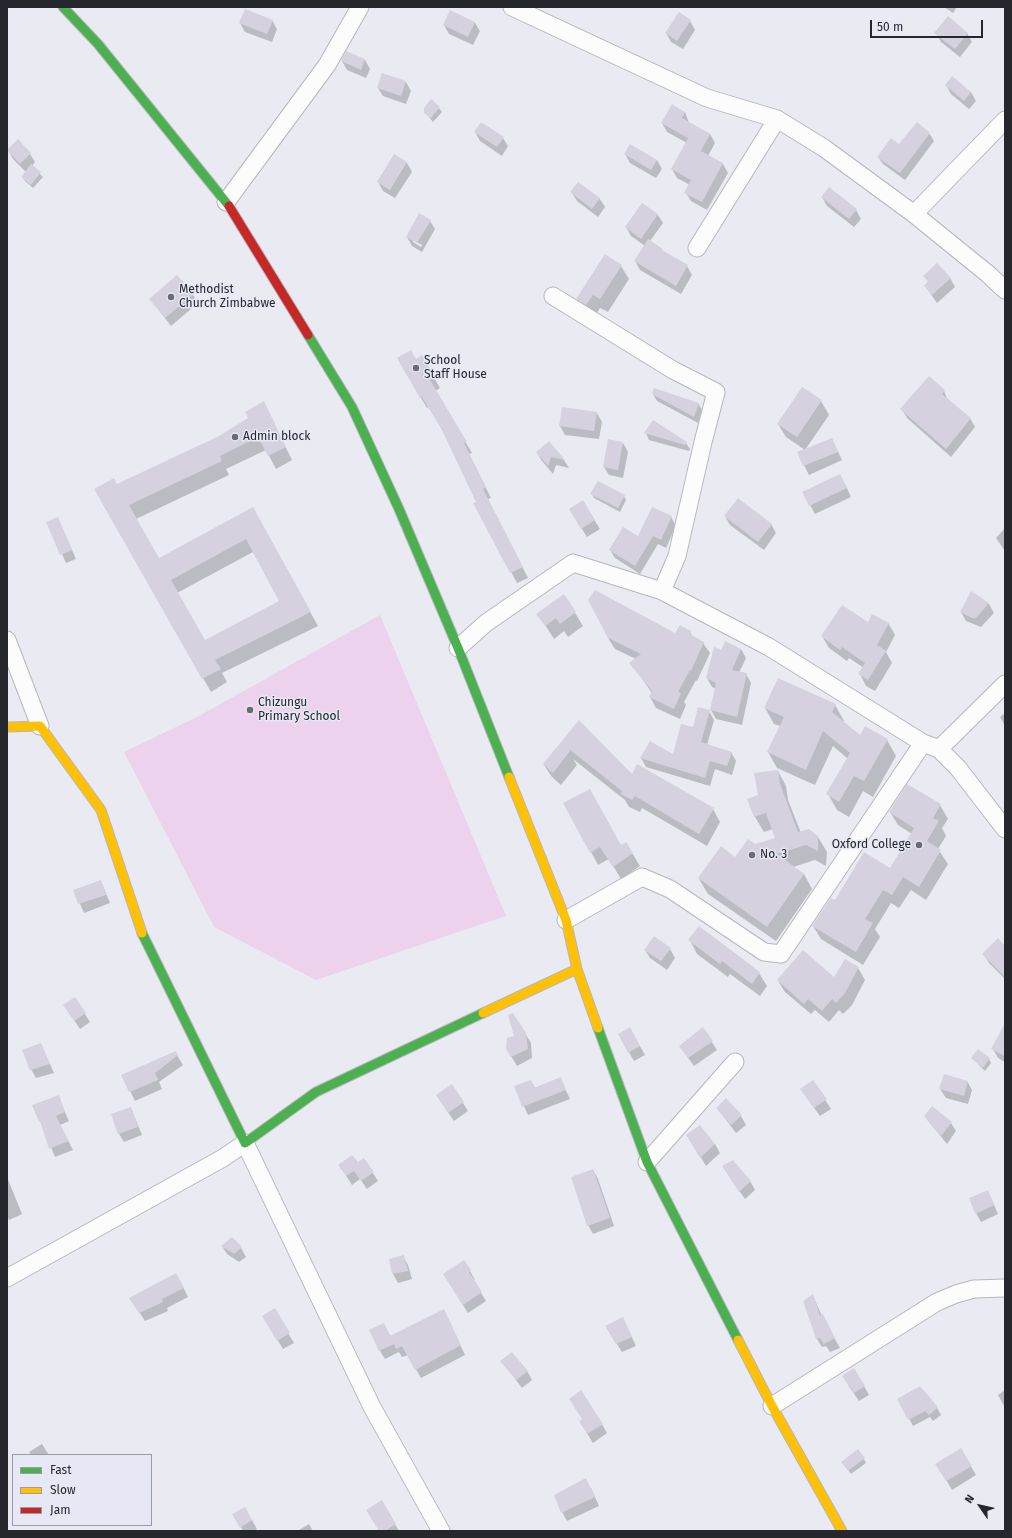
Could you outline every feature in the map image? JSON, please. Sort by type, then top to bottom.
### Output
[{"type":"street","points":[[63,7],[98,44],[226,202],[352,407],[399,509],[458,648],[566,920],[578,969],[647,1162],[772,1406],[842,1531]]},
{"type":"street","points":[[226,202],[327,65],[360,7]]},
{"type":"street","points":[[512,7],[707,98],[777,119],[824,148],[914,214],[988,274],[1005,290]]},
{"type":"street","points":[[697,248],[777,119]]},
{"type":"street","points":[[914,214],[1005,120]]},
{"type":"street","points":[[554,296],[673,370],[716,392],[702,442],[677,556],[662,591]]},
{"type":"street","points":[[458,648],[486,623],[574,563],[662,591],[770,647],[923,743],[939,749],[958,768],[1005,829]]},
{"type":"street","points":[[7,640],[40,726],[101,810],[139,926],[372,1407],[440,1531]]},
{"type":"street","points":[[939,749],[1005,684]]},
{"type":"street","points":[[7,727],[40,726]]},
{"type":"street","points":[[566,920],[642,877],[670,889],[764,952],[781,954],[923,743]]},
{"type":"street","points":[[7,1278],[223,1158],[316,1092],[578,969]]},
{"type":"street","points":[[647,1162],[736,1062]]},
{"type":"street","points":[[772,1406],[937,1302],[956,1294],[974,1289],[1005,1288]]},
{"type":"shaded area","points":[[380,615],[506,916],[316,980],[214,927],[124,752],[197,717]]},
{"type":"building","points":[[245,9],[273,20],[267,34],[239,23]]},
{"type":"building","points":[[450,10],[475,22],[468,37],[443,25]]},
{"type":"building","points":[[679,12],[691,20],[677,41],[665,33]]},
{"type":"building","points":[[948,16],[968,33],[955,49],[934,33]]},
{"type":"building","points":[[346,51],[365,59],[361,70],[341,61]]},
{"type":"building","points":[[382,73],[406,81],[401,96],[377,88]]},
{"type":"building","points":[[952,76],[971,92],[964,101],[945,85]]},
{"type":"building","points":[[431,99],[440,107],[431,118],[424,113],[424,108]]},
{"type":"building","points":[[672,104],[685,112],[682,118],[710,134],[701,151],[723,163],[702,202],[684,193],[691,180],[671,169],[688,138],[661,123]]},
{"type":"building","points":[[481,122],[504,137],[497,147],[474,132]]},
{"type":"building","points":[[917,122],[930,133],[900,173],[877,157],[891,138],[899,144]]},
{"type":"building","points":[[18,139],[31,153],[20,164],[7,150]]},
{"type":"building","points":[[630,144],[657,160],[651,170],[624,154]]},
{"type":"building","points":[[394,154],[407,162],[390,190],[377,182]]},
{"type":"building","points":[[31,164],[41,172],[31,185],[21,177]]},
{"type":"building","points":[[578,182],[600,198],[592,209],[570,192]]},
{"type":"building","points":[[829,187],[857,209],[849,219],[821,197]]},
{"type":"building","points":[[642,203],[658,214],[641,239],[625,227]]},
{"type":"building","points":[[419,213],[431,220],[417,243],[406,237]]},
{"type":"building","points":[[648,239],[661,248],[660,249],[688,265],[676,286],[634,261]]},
{"type":"building","points":[[605,254],[622,265],[600,299],[593,295],[586,305],[576,299]]},
{"type":"building","points":[[937,263],[951,278],[932,295],[924,286],[928,281],[923,276]]},
{"type":"building","name":"Methodist Church Zimbabwe","points":[[177,275],[194,294],[165,318],[149,299]]},
{"type":"building","points":[[411,350],[416,359],[422,355],[435,377],[430,380],[467,442],[464,443],[486,487],[483,489],[523,567],[510,573],[473,503],[476,502],[442,430],[422,397],[420,398],[397,358]]},
{"type":"building","points":[[929,376],[945,390],[942,394],[971,418],[946,449],[900,409]]},
{"type":"building","points":[[802,387],[822,400],[797,437],[777,424]]},
{"type":"building","points":[[654,388],[699,403],[694,417],[652,394]]},
{"type":"building","points":[[264,401],[286,447],[268,456],[258,437],[220,456],[222,461],[129,505],[159,558],[253,507],[311,612],[215,660],[221,669],[202,679],[94,489],[114,478],[117,484],[219,436],[248,418],[245,412]],"holes":[[[246,539],[279,601],[205,640],[171,580]]]},
{"type":"building","points":[[562,407],[597,412],[594,431],[559,426]]},
{"type":"building","points":[[653,420],[687,442],[685,445],[644,433]]},
{"type":"building","points":[[832,438],[838,452],[803,466],[797,452]]},
{"type":"building","points":[[608,439],[623,442],[618,470],[603,467]]},
{"type":"building","points":[[549,441],[565,460],[551,457],[548,466],[536,452]]},
{"type":"building","points":[[840,474],[847,488],[809,506],[802,492]]},
{"type":"building","points":[[598,481],[625,495],[618,508],[590,494]]},
{"type":"building","points":[[738,498],[772,524],[758,542],[724,516]]},
{"type":"building","points":[[583,500],[595,520],[581,529],[569,509]]},
{"type":"building","points":[[652,507],[672,516],[661,540],[653,536],[635,566],[609,550],[623,527],[638,536]]},
{"type":"building","points":[[58,517],[72,550],[60,555],[46,522]]},
{"type":"building","points":[[595,590],[675,633],[680,625],[691,631],[690,634],[704,642],[691,671],[690,670],[678,692],[681,693],[674,709],[649,697],[652,691],[629,663],[641,654],[608,638],[588,600]]},
{"type":"building","points":[[971,591],[989,603],[976,618],[972,618],[960,612]]},
{"type":"building","points":[[564,594],[576,612],[560,624],[556,618],[545,626],[536,614]]},
{"type":"building","points":[[842,605],[868,622],[872,614],[889,623],[877,645],[886,651],[868,680],[858,674],[865,663],[842,647],[840,650],[821,636]]},
{"type":"building","points":[[725,641],[741,649],[732,670],[747,673],[737,717],[710,710],[716,683],[706,678],[714,647],[721,650]]},
{"type":"building","points":[[778,678],[836,704],[832,712],[860,735],[865,726],[888,739],[864,781],[854,776],[839,802],[826,794],[850,753],[823,731],[806,770],[767,752],[784,717],[764,708]]},
{"type":"building","points":[[698,707],[710,710],[701,742],[732,752],[727,766],[710,761],[705,778],[640,758],[650,741],[673,754],[681,724],[693,727]]},
{"type":"building","points":[[579,720],[632,774],[637,764],[714,808],[699,834],[635,796],[632,800],[621,794],[622,791],[569,749],[570,751],[553,773],[543,764]]},
{"type":"building","points":[[778,770],[780,784],[798,832],[809,829],[818,836],[818,851],[806,845],[777,854],[804,874],[767,927],[698,878],[721,846],[735,857],[748,839],[755,844],[775,838],[766,813],[754,817],[747,799],[758,795],[754,773]]},
{"type":"building","name":"Oxford College","points":[[907,784],[941,804],[933,818],[939,821],[927,841],[941,850],[919,887],[903,877],[892,895],[883,890],[865,919],[873,923],[856,952],[812,926],[831,898],[835,900],[864,852],[890,868],[914,828],[889,812]]},
{"type":"building","points":[[590,789],[621,845],[626,842],[633,853],[613,867],[600,847],[590,853],[563,803]]},
{"type":"building","points":[[101,880],[106,895],[78,904],[73,890]]},
{"type":"building","points":[[699,926],[760,972],[752,984],[722,961],[720,964],[688,940]]},
{"type":"building","points":[[654,936],[671,948],[661,961],[644,950]]},
{"type":"building","points":[[998,938],[1005,946],[1005,977],[982,954]]},
{"type":"building","points":[[803,950],[834,977],[845,959],[859,967],[845,993],[836,1003],[832,999],[822,1011],[808,999],[804,1004],[777,980]]},
{"type":"building","points":[[75,997],[86,1013],[74,1021],[63,1005]]},
{"type":"building","points":[[513,1013],[526,1033],[528,1049],[511,1057],[506,1049],[507,1038],[514,1036],[508,1015]]},
{"type":"building","points":[[1005,1023],[1005,1056],[991,1049]]},
{"type":"building","points":[[630,1027],[640,1046],[628,1053],[618,1034]]},
{"type":"building","points":[[703,1027],[713,1041],[688,1058],[679,1046]]},
{"type":"building","points":[[41,1043],[50,1064],[30,1070],[22,1050]]},
{"type":"building","points":[[978,1049],[990,1058],[983,1068],[971,1058]]},
{"type":"building","points":[[176,1051],[178,1055],[155,1073],[158,1080],[129,1092],[121,1075]]},
{"type":"building","points":[[944,1074],[968,1081],[964,1096],[939,1089]]},
{"type":"building","points":[[561,1077],[566,1090],[522,1107],[514,1086],[531,1080],[534,1088]]},
{"type":"building","points":[[813,1080],[827,1099],[814,1108],[800,1089]]},
{"type":"building","points":[[452,1084],[464,1102],[448,1113],[436,1095]]},
{"type":"building","points":[[59,1095],[65,1112],[56,1116],[69,1141],[49,1149],[40,1121],[39,1122],[32,1105]]},
{"type":"building","points":[[726,1098],[742,1115],[731,1125],[716,1108]]},
{"type":"building","points":[[932,1106],[952,1122],[941,1136],[924,1116]]},
{"type":"building","points":[[131,1107],[138,1127],[118,1134],[111,1114]]},
{"type":"building","points":[[700,1125],[715,1144],[700,1158],[686,1135]]},
{"type":"building","points":[[352,1155],[358,1162],[364,1158],[374,1172],[361,1181],[354,1171],[346,1176],[338,1165]]},
{"type":"building","points":[[733,1160],[751,1181],[739,1192],[722,1166]]},
{"type":"building","points":[[593,1169],[610,1218],[587,1226],[571,1177]]},
{"type":"building","points":[[988,1190],[994,1205],[975,1214],[969,1198]]},
{"type":"building","points":[[232,1237],[242,1247],[234,1254],[221,1246]]},
{"type":"building","points":[[404,1255],[408,1271],[392,1274],[389,1259]]},
{"type":"building","points":[[464,1260],[471,1270],[469,1272],[482,1292],[463,1305],[443,1274]]},
{"type":"building","points":[[176,1273],[184,1288],[162,1299],[163,1302],[139,1313],[129,1298]]},
{"type":"building","points":[[813,1294],[820,1316],[823,1314],[835,1338],[824,1344],[820,1338],[816,1339],[803,1301]]},
{"type":"building","points":[[275,1308],[290,1333],[277,1341],[262,1316]]},
{"type":"building","points":[[444,1309],[461,1345],[415,1370],[402,1346],[396,1349],[394,1344],[379,1351],[369,1330],[384,1323],[390,1336]]},
{"type":"building","points":[[623,1317],[632,1337],[616,1344],[605,1326]]},
{"type":"building","points":[[512,1352],[528,1371],[516,1380],[500,1361]]},
{"type":"building","points":[[854,1368],[865,1386],[854,1393],[842,1376]]},
{"type":"building","points":[[920,1386],[938,1407],[929,1415],[925,1411],[908,1420],[897,1399]]},
{"type":"building","points":[[581,1390],[603,1424],[587,1434],[579,1421],[582,1419],[569,1399]]},
{"type":"building","points":[[961,1448],[972,1466],[946,1481],[935,1464]]},
{"type":"building","points":[[858,1449],[865,1458],[848,1471],[841,1462]]},
{"type":"building","points":[[586,1478],[595,1497],[561,1513],[554,1495]]},
{"type":"building","points":[[382,1500],[396,1524],[385,1531],[379,1531],[366,1510]]},
{"type":"building","points":[[245,1507],[252,1520],[240,1528],[232,1514]]},
{"type":"traffic: fast","points":[[63,7],[98,44],[229,206]]},
{"type":"traffic: fast","points":[[308,335],[352,407],[399,509],[458,648],[509,777]]},
{"type":"traffic: fast","points":[[142,933],[245,1143],[316,1092],[483,1013]]},
{"type":"traffic: fast","points":[[598,1028],[647,1162],[738,1340]]},
{"type":"traffic: slow","points":[[7,727],[40,726],[101,810],[142,933]]},
{"type":"traffic: slow","points":[[509,777],[566,920],[577,969],[598,1028]]},
{"type":"traffic: slow","points":[[483,1013],[577,969]]},
{"type":"traffic: slow","points":[[738,1340],[772,1406],[842,1531]]},
{"type":"traffic: jam","points":[[229,206],[308,335]]},
{"type":"place","name":"Methodist Church Zimbabwe","points":[[171,297]]},
{"type":"place","name":"School Staff House","points":[[416,368]]},
{"type":"place","name":"Admin block","points":[[235,437]]},
{"type":"place","name":"Chizungu Primary School","points":[[250,710]]},
{"type":"place","name":"Oxford College","points":[[919,845]]},
{"type":"place","name":"No. 3","points":[[752,855]]}]
